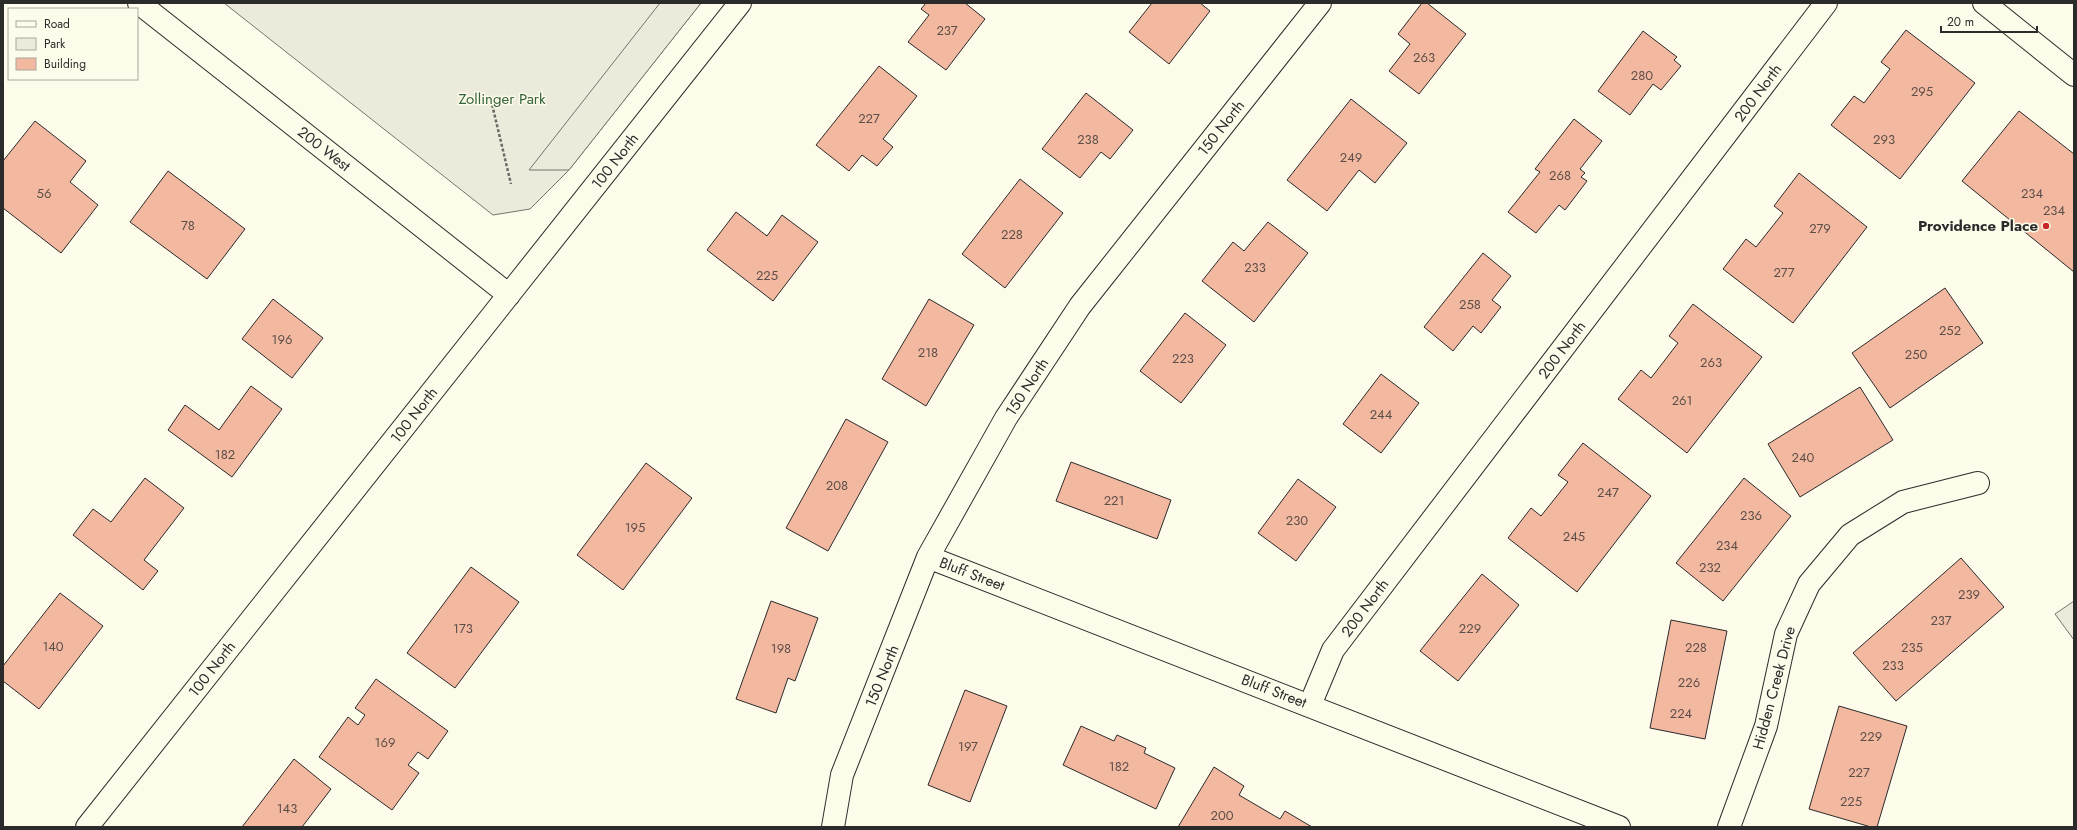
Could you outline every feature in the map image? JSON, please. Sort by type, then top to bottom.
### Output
[{"type":"street","name":"200 West","points":[[139,3],[509,295]]},
{"type":"street","name":"100 North","points":[[87,827],[740,3]]},
{"type":"street","name":"150 North","points":[[833,827],[842,775],[928,557],[1006,418],[1080,306],[1320,3]]},
{"type":"street","name":"200 North","points":[[1310,705],[1333,650],[1826,3]]},
{"type":"street","points":[[1984,3],[2074,75]]},
{"type":"street","name":"Hidden Creek Drive","points":[[1729,827],[1766,726],[1786,634],[1809,584],[1850,535],[1903,502],[1978,483]]},
{"type":"street","name":"Bluff Street","points":[[928,557],[1619,827]]},
{"type":"path","points":[[491,100],[511,184]]},
{"type":"green space","name":"Zollinger Park","points":[[224,3],[701,3],[569,170],[530,209],[493,215]]},
{"type":"green space","points":[[2074,601],[2074,640],[2055,614]]},
{"type":"shaded area","points":[[660,3],[701,3],[569,170],[529,170]]},
{"type":"building","points":[[926,3],[965,3],[985,19],[946,70],[908,42],[929,15],[921,9]]},
{"type":"building","points":[[1152,3],[1200,3],[1210,11],[1169,64],[1129,32]]},
{"type":"building","points":[[1422,3],[1427,3],[1466,34],[1419,94],[1389,71],[1410,44],[1398,34]]},
{"type":"building","points":[[1906,30],[1975,83],[1900,179],[1831,125],[1854,96],[1864,103],[1890,69],[1881,62]]},
{"type":"building","points":[[1643,31],[1677,57],[1674,60],[1681,66],[1661,90],[1653,84],[1630,115],[1598,91]]},
{"type":"building","points":[[879,66],[917,96],[883,139],[893,147],[877,166],[862,155],[849,171],[816,145]]},
{"type":"building","points":[[1086,93],[1133,130],[1110,159],[1101,152],[1080,178],[1042,149]]},
{"type":"building","points":[[1351,99],[1407,143],[1375,183],[1359,170],[1327,211],[1287,180]]},
{"type":"building","name":"Providence Place","points":[[2019,111],[2074,154],[2074,272],[1962,181]]},
{"type":"building","points":[[1574,119],[1602,141],[1580,169],[1585,173],[1581,177],[1587,181],[1565,210],[1559,205],[1536,233],[1508,212],[1540,172],[1535,169]]},
{"type":"building","points":[[35,121],[86,161],[70,182],[98,205],[61,253],[3,208],[3,161]]},
{"type":"building","points":[[168,171],[245,229],[207,279],[130,222]]},
{"type":"building","points":[[1799,173],[1867,227],[1793,323],[1723,269],[1746,239],[1756,247],[1783,213],[1774,206]]},
{"type":"building","points":[[1020,179],[1063,213],[1005,288],[962,254]]},
{"type":"building","points":[[736,212],[767,236],[782,215],[818,242],[773,301],[707,250]]},
{"type":"building","points":[[1268,222],[1308,253],[1254,322],[1202,281],[1233,242],[1244,251]]},
{"type":"building","points":[[1483,253],[1511,276],[1492,300],[1501,307],[1481,333],[1473,326],[1453,351],[1424,327]]},
{"type":"building","points":[[1945,288],[1983,343],[1890,408],[1852,353]]},
{"type":"building","points":[[273,299],[323,338],[292,378],[242,339]]},
{"type":"building","points":[[929,299],[974,325],[926,406],[882,379]]},
{"type":"building","points":[[1693,304],[1762,357],[1687,453],[1618,399],[1641,370],[1651,378],[1678,343],[1669,336]]},
{"type":"building","points":[[1185,313],[1226,345],[1181,403],[1140,371]]},
{"type":"building","points":[[1381,374],[1419,403],[1381,453],[1343,424]]},
{"type":"building","points":[[251,386],[282,409],[232,477],[168,430],[185,405],[219,430]]},
{"type":"building","points":[[1860,387],[1893,440],[1800,497],[1768,444]]},
{"type":"building","points":[[846,419],[888,442],[828,551],[786,528]]},
{"type":"building","points":[[1583,443],[1651,496],[1577,592],[1508,538],[1531,508],[1541,516],[1568,482],[1558,475]]},
{"type":"building","points":[[1071,462],[1171,500],[1157,539],[1056,501]]},
{"type":"building","points":[[646,463],[692,498],[623,590],[577,555]]},
{"type":"building","points":[[145,478],[184,508],[144,560],[158,571],[143,590],[73,535],[93,509],[111,522]]},
{"type":"building","points":[[1744,478],[1791,516],[1723,601],[1676,563]]},
{"type":"building","points":[[1298,479],[1336,507],[1296,561],[1258,533]]},
{"type":"building","points":[[1961,558],[2004,607],[1896,701],[1853,653]]},
{"type":"building","points":[[471,567],[519,602],[455,688],[407,653]]},
{"type":"building","points":[[1482,574],[1519,605],[1458,681],[1420,651]]},
{"type":"building","points":[[60,593],[103,626],[39,709],[3,681],[3,666]]},
{"type":"building","points":[[771,601],[818,618],[795,681],[788,678],[776,713],[736,699]]},
{"type":"building","points":[[1671,620],[1727,631],[1705,739],[1650,728]]},
{"type":"building","points":[[376,679],[448,731],[428,759],[418,752],[408,765],[419,773],[392,810],[319,757],[348,717],[358,725],[365,715],[355,708]]},
{"type":"building","points":[[965,690],[1007,706],[970,802],[928,785]]},
{"type":"building","points":[[1839,706],[1907,726],[1877,827],[1871,827],[1809,809]]},
{"type":"building","points":[[1081,726],[1114,741],[1117,735],[1146,748],[1144,753],[1175,768],[1156,809],[1063,765]]},
{"type":"building","points":[[294,759],[331,789],[302,827],[242,827]]},
{"type":"building","points":[[1214,767],[1244,786],[1239,795],[1280,819],[1285,811],[1312,827],[1178,827]]},
{"type":"place","name":"Providence Place","points":[[2046,226]]}]
